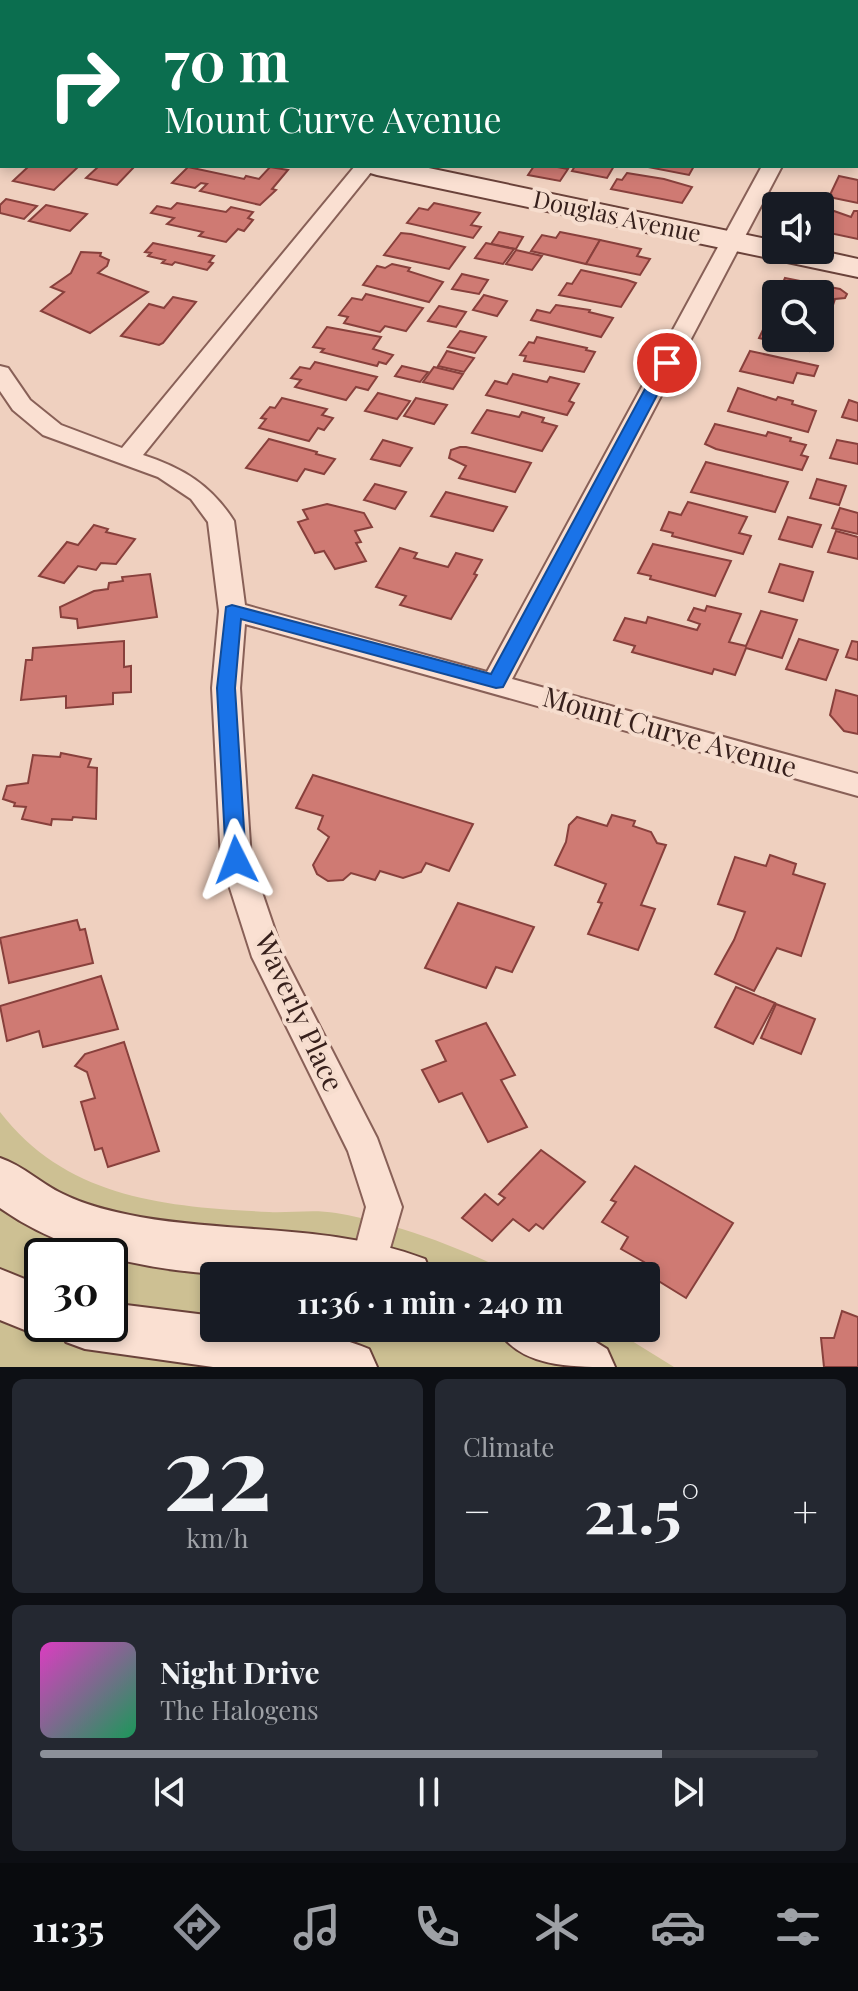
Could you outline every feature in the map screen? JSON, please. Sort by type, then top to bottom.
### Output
[{"type":"street","points":[[128,457],[364,168]]},
{"type":"street","name":"Douglas Avenue","points":[[386,168],[858,268]]},
{"type":"street","points":[[496,682],[771,168]]},
{"type":"street","points":[[2,383],[21,405],[52,430],[167,471],[200,493],[221,521],[232,611]]},
{"type":"street","name":"Mount Curve Avenue","points":[[232,611],[858,785]]},
{"type":"street","name":"Waverly Place","points":[[232,611],[226,688],[236,860],[268,957],[365,1149],[384,1207],[387,1262]]},
{"type":"street","points":[[0,1180],[17,1195],[75,1225],[155,1244],[258,1250],[336,1262]]},
{"type":"street","points":[[0,1294],[24,1304]]},
{"type":"street","points":[[128,1332],[240,1343],[304,1354],[350,1367]]},
{"type":"street","points":[[547,1342],[588,1367]]},
{"type":"shaded area","points":[[0,1112],[27,1141],[56,1164],[88,1181],[121,1193],[157,1201],[231,1210],[328,1212],[360,1218],[429,1238],[488,1262],[200,1262],[200,1342],[634,1342],[674,1367],[0,1367]]},
{"type":"building","points":[[27,168],[77,168],[54,190],[13,181]]},
{"type":"building","points":[[97,168],[133,168],[117,185],[86,178]]},
{"type":"building","points":[[187,168],[244,179],[246,176],[259,179],[269,168],[288,170],[272,189],[276,190],[260,205],[200,191],[207,184],[201,183],[195,188],[172,183]]},
{"type":"building","points":[[533,168],[568,169],[560,181],[528,175]]},
{"type":"building","points":[[574,168],[613,168],[607,178],[572,171]]},
{"type":"building","points":[[653,168],[693,168],[689,175]]},
{"type":"building","points":[[627,173],[692,187],[682,203],[611,189],[617,179],[622,180]]},
{"type":"building","points":[[839,176],[858,180],[858,203],[834,198],[834,192],[831,192]]},
{"type":"building","points":[[6,199],[37,206],[24,219],[0,213],[0,205]]},
{"type":"building","points":[[177,203],[226,212],[231,207],[253,212],[248,218],[253,220],[244,231],[238,229],[226,242],[199,236],[203,232],[167,224],[174,218],[151,213],[157,206],[171,209]]},
{"type":"building","points":[[434,203],[480,213],[471,225],[481,227],[473,238],[407,223],[419,208],[428,210]]},
{"type":"building","points":[[46,205],[87,214],[70,231],[29,221]]},
{"type":"building","points":[[834,211],[851,217],[854,211],[858,211],[858,239],[834,234]]},
{"type":"building","points":[[499,232],[523,237],[516,249],[491,244]]},
{"type":"building","points":[[560,232],[600,240],[586,264],[531,251],[542,235],[556,238]]},
{"type":"building","points":[[401,233],[465,247],[449,269],[384,255]]},
{"type":"building","points":[[600,240],[641,249],[637,256],[650,259],[640,275],[586,264]]},
{"type":"building","points":[[153,243],[214,256],[209,262],[213,263],[207,270],[175,262],[172,265],[162,263],[165,260],[148,256],[151,253],[145,252]]},
{"type":"building","points":[[486,243],[514,249],[503,264],[475,258]]},
{"type":"building","points":[[516,250],[542,256],[532,270],[506,264]]},
{"type":"building","points":[[81,252],[101,253],[100,256],[109,260],[98,273],[148,292],[90,333],[41,311],[64,292],[51,287],[71,273]]},
{"type":"building","points":[[392,264],[443,282],[429,302],[363,285],[377,266],[385,268]]},
{"type":"building","points":[[581,270],[636,283],[621,307],[559,295],[567,283],[572,284]]},
{"type":"building","points":[[462,274],[488,280],[479,294],[452,289]]},
{"type":"building","points":[[834,288],[847,294],[845,298],[835,299],[834,302]]},
{"type":"building","points":[[366,294],[423,308],[406,331],[385,326],[380,332],[344,323],[348,317],[339,315],[352,298],[362,300]]},
{"type":"building","points":[[484,295],[507,301],[497,316],[473,310]]},
{"type":"building","points":[[173,297],[196,302],[163,343],[159,345],[121,336],[149,304],[164,308]]},
{"type":"building","points":[[556,305],[590,310],[613,318],[601,337],[531,320],[537,310],[550,313]]},
{"type":"building","points":[[439,306],[466,312],[456,327],[428,321]]},
{"type":"building","points":[[327,327],[381,337],[373,349],[393,355],[386,364],[379,362],[377,366],[321,352],[324,349],[313,347]]},
{"type":"building","points":[[460,331],[486,337],[475,353],[448,347]]},
{"type":"building","points":[[537,337],[595,352],[584,372],[524,361],[526,356],[520,355]]},
{"type":"building","points":[[447,351],[474,358],[464,372],[438,366]]},
{"type":"building","points":[[750,351],[818,366],[814,376],[797,373],[793,383],[740,371]]},
{"type":"building","points":[[315,362],[377,377],[368,390],[356,387],[346,400],[295,387],[301,380],[291,378],[300,367],[310,369]]},
{"type":"building","points":[[402,366],[428,372],[420,382],[395,376]]},
{"type":"building","points":[[434,367],[463,374],[453,389],[423,382]]},
{"type":"building","points":[[513,374],[547,382],[550,377],[579,384],[569,401],[574,403],[567,415],[486,395],[495,381],[507,384]]},
{"type":"building","points":[[738,388],[776,400],[778,397],[793,401],[792,404],[816,411],[808,432],[728,411]]},
{"type":"building","points":[[378,393],[410,401],[397,419],[365,411]]},
{"type":"building","points":[[282,398],[327,409],[322,415],[333,418],[324,430],[318,428],[309,441],[259,428],[266,419],[261,418],[270,407],[275,408]]},
{"type":"building","points":[[416,398],[447,405],[434,424],[404,416]]},
{"type":"building","points":[[849,400],[858,403],[858,421],[842,417]]},
{"type":"building","points":[[487,410],[519,417],[522,412],[544,418],[542,422],[557,426],[542,451],[472,433]]},
{"type":"building","points":[[715,424],[766,436],[768,432],[791,438],[790,441],[806,445],[801,455],[808,457],[802,470],[716,449],[705,444]]},
{"type":"building","points":[[269,439],[335,459],[324,474],[305,469],[297,481],[246,468]]},
{"type":"building","points":[[383,440],[412,448],[400,466],[371,459]]},
{"type":"building","points":[[837,440],[858,444],[858,464],[830,458]]},
{"type":"building","points":[[460,447],[531,463],[515,492],[459,478],[466,466],[449,458],[451,450]]},
{"type":"building","points":[[706,462],[788,482],[775,512],[691,492]]},
{"type":"building","points":[[817,479],[846,486],[839,505],[810,498]]},
{"type":"building","points":[[375,484],[406,492],[395,509],[364,500]]},
{"type":"building","points":[[446,492],[507,507],[493,531],[431,516]]},
{"type":"building","points":[[688,502],[747,517],[739,533],[751,536],[743,554],[672,536],[673,533],[661,530],[669,512],[681,515]]},
{"type":"building","points":[[327,504],[364,513],[372,527],[355,531],[361,542],[356,543],[366,561],[335,569],[324,551],[315,553],[298,522],[308,519],[303,510]]},
{"type":"building","points":[[840,508],[858,513],[858,534],[832,528]]},
{"type":"building","points":[[788,517],[821,525],[812,547],[779,539]]},
{"type":"building","points":[[94,525],[108,529],[106,532],[135,539],[116,564],[101,563],[96,570],[78,566],[64,583],[39,576],[67,542],[78,545]]},
{"type":"building","points":[[836,531],[858,537],[858,559],[828,552]]},
{"type":"building","points":[[653,544],[731,561],[715,596],[638,573]]},
{"type":"building","points":[[400,548],[417,553],[414,558],[448,567],[456,553],[482,560],[474,574],[477,575],[451,619],[400,605],[406,596],[376,587]]},
{"type":"building","points":[[780,564],[813,572],[803,601],[769,592]]},
{"type":"building","points":[[150,574],[157,617],[78,628],[77,619],[61,617],[60,607],[94,591],[108,589],[109,583],[123,581],[122,577]]},
{"type":"building","points":[[707,606],[741,614],[729,642],[746,646],[761,611],[797,620],[782,658],[746,648],[735,675],[714,669],[712,674],[632,652],[635,646],[614,640],[625,618],[646,623],[648,617],[697,630],[700,624],[688,620],[694,608],[705,611]]},
{"type":"building","points":[[799,639],[838,650],[826,680],[786,669]]},
{"type":"building","points":[[124,641],[124,667],[131,666],[131,692],[113,693],[113,704],[66,708],[66,696],[21,700],[26,660],[32,660],[33,648]]},
{"type":"building","points":[[852,641],[858,642],[858,660],[846,657]]},
{"type":"building","points":[[836,690],[858,696],[858,734],[844,731],[830,715]]},
{"type":"building","points":[[61,753],[91,759],[88,767],[97,768],[96,819],[52,819],[51,825],[22,819],[26,807],[14,806],[15,803],[3,799],[7,786],[28,783],[33,755],[60,757]]},
{"type":"building","points":[[313,775],[473,824],[449,871],[426,863],[421,872],[403,878],[380,871],[375,880],[351,873],[343,880],[328,881],[317,874],[313,865],[329,837],[318,829],[323,816],[296,808]]},
{"type":"building","points":[[612,815],[635,821],[633,826],[651,832],[657,843],[666,845],[641,905],[655,909],[638,950],[588,934],[602,903],[598,902],[606,884],[555,865],[566,842],[569,825],[577,817],[607,826]]},
{"type":"building","points":[[770,855],[796,864],[793,874],[825,884],[801,956],[777,948],[754,991],[715,974],[745,912],[718,904],[735,857],[766,866]]},
{"type":"building","points":[[458,903],[534,927],[512,972],[496,967],[486,988],[425,968]]},
{"type":"building","points":[[77,920],[80,930],[85,929],[93,963],[9,983],[0,938]]},
{"type":"building","points":[[101,976],[118,1029],[43,1047],[39,1031],[7,1041],[0,1006]]},
{"type":"building","points":[[736,987],[775,1003],[753,1044],[715,1027]]},
{"type":"building","points":[[776,1004],[815,1019],[801,1054],[761,1038]]},
{"type":"building","points":[[486,1023],[515,1075],[501,1080],[527,1127],[488,1142],[462,1093],[439,1102],[422,1070],[446,1061],[436,1041]]},
{"type":"building","points":[[124,1042],[159,1151],[108,1167],[102,1148],[95,1150],[81,1102],[95,1098],[87,1072],[75,1066],[85,1054]]},
{"type":"building","points":[[541,1150],[585,1182],[543,1229],[536,1224],[529,1231],[513,1219],[492,1241],[462,1218],[485,1194],[498,1205],[505,1198],[499,1194]]},
{"type":"building","points":[[635,1166],[733,1223],[686,1298],[660,1282],[660,1262],[644,1262],[621,1249],[628,1237],[602,1222],[616,1202],[611,1200]]},
{"type":"building","points":[[842,1311],[858,1317],[858,1367],[824,1367],[821,1338],[834,1338]]},
{"type":"route","points":[[236,860],[226,688],[232,611],[496,682],[667,363]]}]
